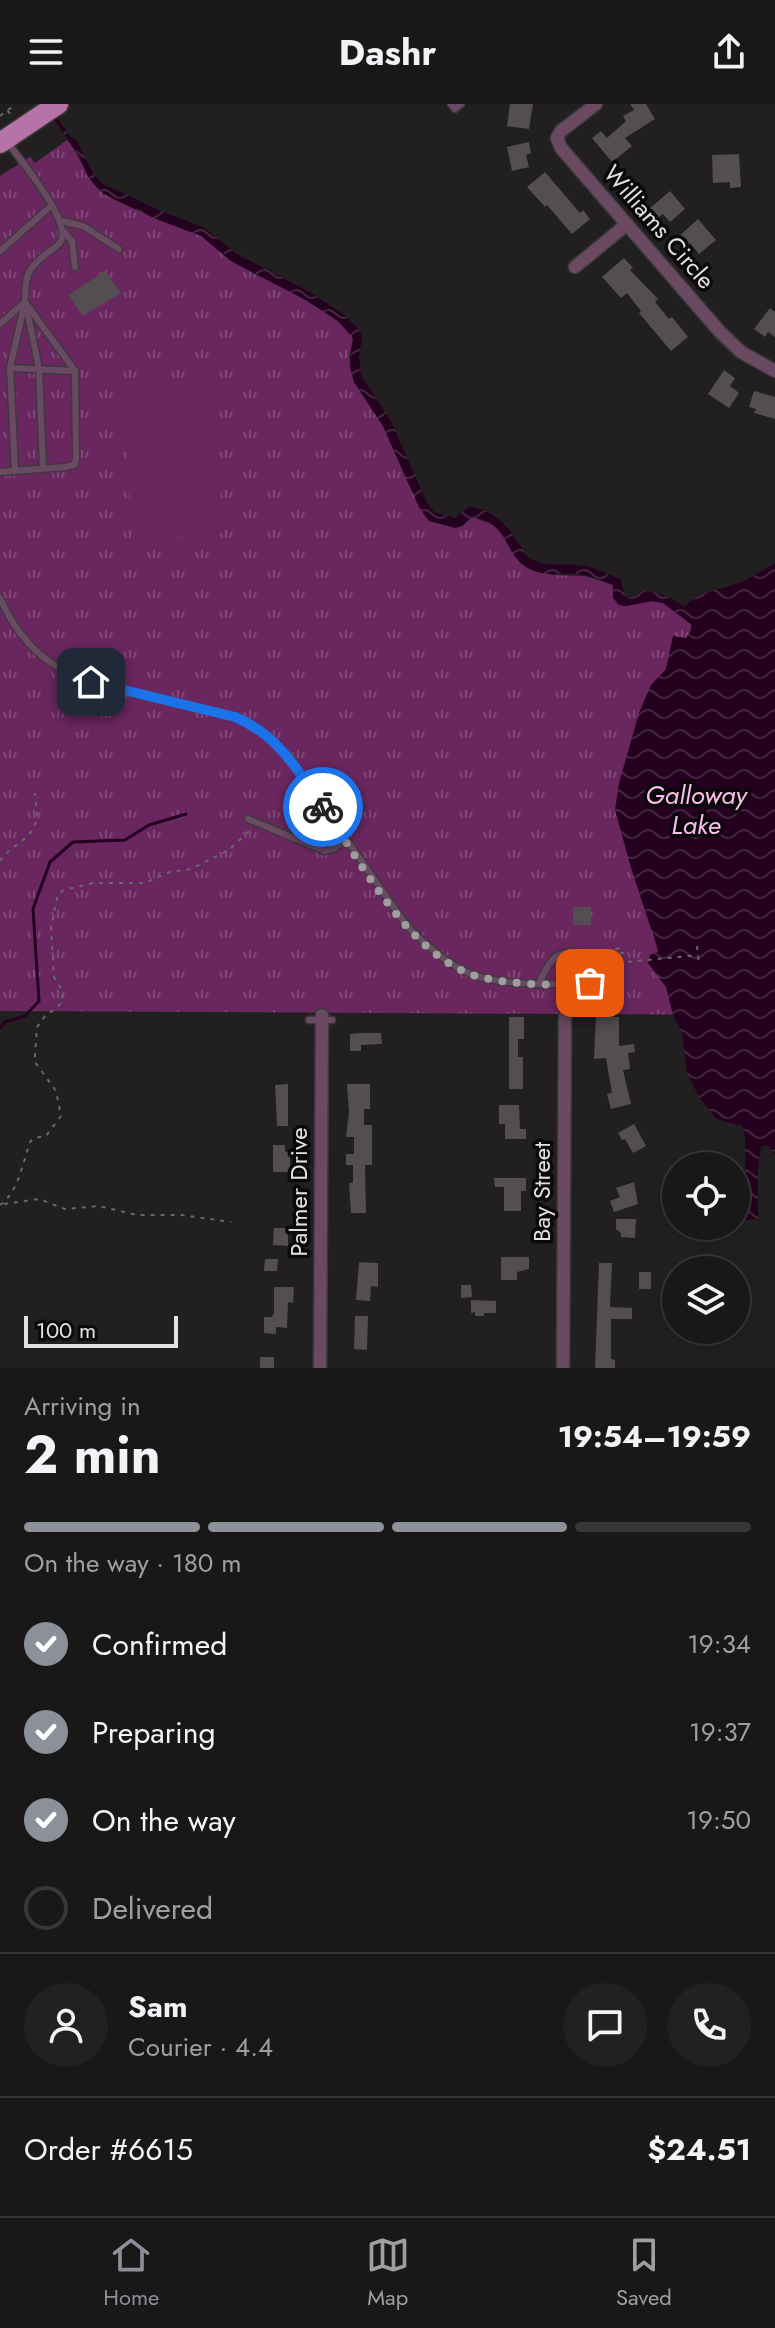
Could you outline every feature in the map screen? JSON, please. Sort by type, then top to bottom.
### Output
[{"type":"main road","points":[[3,141],[58,104]]},
{"type":"street","name":"Williams Circle","points":[[596,104],[561,131],[558,143],[720,332],[741,352],[775,371]]},
{"type":"street","points":[[575,267],[627,224]]},
{"type":"street","name":"Bay Street","points":[[563,1368],[565,1016]]},
{"type":"street","name":"Palmer Drive","points":[[320,1368],[321,1019]]},
{"type":"lane","points":[[451,104],[455,109],[461,104]]},
{"type":"lane","points":[[3,141],[52,205],[63,231],[60,243],[28,270],[25,282],[25,302],[39,369],[43,468]]},
{"type":"lane","points":[[0,251],[52,205]]},
{"type":"lane","points":[[61,221],[83,226],[119,249]]},
{"type":"lane","points":[[63,231],[72,241],[75,267]]},
{"type":"lane","points":[[0,324],[25,302]]},
{"type":"lane","points":[[15,471],[10,368],[25,302]]},
{"type":"lane","points":[[0,472],[74,465],[76,459],[75,371],[25,302]]},
{"type":"lane","points":[[10,368],[75,371]]},
{"type":"lane","points":[[0,598],[15,628],[38,653],[70,675],[235,717],[267,734],[289,757],[406,925],[446,960],[473,974],[492,979],[539,983],[590,983],[597,979],[598,957],[569,952],[558,954],[550,961],[539,983]]},
{"type":"lane","points":[[252,821],[325,851],[335,848],[345,839]]},
{"type":"path","points":[[7,110],[16,104]]},
{"type":"path","points":[[0,861],[36,823],[35,793]]},
{"type":"path","points":[[2,1204],[15,1186],[30,1142],[46,1136],[61,1116],[56,1091],[35,1062],[37,1027],[63,999],[54,977],[51,927],[58,894],[93,883],[145,883],[170,872],[204,865],[246,836],[252,821]]},
{"type":"path","points":[[697,946],[699,964]]},
{"type":"path","points":[[620,953],[623,963]]},
{"type":"path","points":[[600,964],[698,955]]},
{"type":"path","points":[[2,1204],[39,1199],[65,1209],[95,1206],[137,1215],[182,1215],[231,1222]]},
{"type":"green space","points":[[67,140],[88,176],[105,194],[201,236],[234,263],[299,296],[345,327],[353,338],[349,357],[354,382],[383,426],[419,507],[448,526],[462,526],[472,517],[494,525],[505,536],[515,555],[552,575],[585,576],[613,585],[613,598],[623,606],[652,601],[663,603],[691,624],[686,638],[775,1015],[0,1011],[0,176],[30,157],[35,163]]},
{"type":"green space","points":[[210,380],[224,533],[134,542],[120,388]]},
{"type":"water","name":"Galloway Lake","points":[[43,104],[49,104],[68,134],[77,141],[94,175],[103,184],[205,228],[235,253],[308,291],[357,327],[362,336],[359,358],[362,377],[391,421],[427,503],[434,512],[455,518],[469,507],[480,509],[498,518],[528,557],[534,560],[594,568],[620,579],[626,598],[643,590],[665,596],[685,607],[701,595],[739,583],[775,563],[775,1154],[767,1145],[761,1147],[758,1218],[750,1219],[750,1152],[745,1152],[742,1126],[716,1119],[699,1097],[687,1073],[682,1033],[673,1015],[666,987],[648,963],[650,955],[658,952],[657,947],[615,810],[619,783],[639,713],[651,685],[666,669],[673,636],[686,638],[691,624],[663,603],[652,601],[619,605],[613,598],[613,585],[595,578],[544,573],[526,567],[513,554],[500,532],[485,521],[472,517],[455,528],[429,521],[419,507],[383,426],[354,382],[350,367],[353,338],[338,321],[304,299],[230,260],[201,236],[104,194],[88,177],[80,157]]},
{"type":"building","points":[[510,104],[533,104],[529,129],[507,126]]},
{"type":"building","points":[[630,104],[646,104],[655,119],[625,138],[632,146],[612,162],[592,138],[601,131],[607,138],[626,121],[623,116],[634,110]]},
{"type":"building","points":[[529,142],[531,153],[526,155],[529,167],[512,171],[507,147]]},
{"type":"building","points":[[739,154],[741,187],[730,188],[730,182],[713,183],[712,155]]},
{"type":"building","points":[[545,172],[580,213],[583,210],[590,219],[572,234],[527,187]]},
{"type":"building","points":[[670,191],[685,209],[670,222],[663,214],[658,218],[650,208]]},
{"type":"building","points":[[698,219],[716,240],[699,254],[690,243],[684,248],[676,239]]},
{"type":"building","points":[[624,258],[633,268],[630,270],[658,299],[655,302],[688,337],[671,351],[639,313],[641,311],[627,293],[621,298],[602,277]]},
{"type":"building","points":[[105,271],[121,293],[83,316],[68,295]]},
{"type":"building","points":[[770,308],[775,312],[775,337],[768,332],[765,337],[754,329]]},
{"type":"building","points":[[724,370],[735,378],[730,386],[739,393],[729,408],[708,394]]},
{"type":"building","points":[[754,391],[775,397],[775,419],[754,413],[756,409],[749,407]]},
{"type":"building","points":[[573,907],[591,907],[591,925],[573,925]]},
{"type":"building","points":[[509,1017],[524,1017],[524,1039],[518,1039],[518,1057],[523,1057],[523,1089],[509,1089]]},
{"type":"building","points":[[596,1017],[619,1017],[619,1046],[634,1044],[635,1052],[628,1053],[630,1069],[623,1070],[631,1104],[611,1109],[607,1094],[612,1093],[606,1058],[594,1059]]},
{"type":"building","points":[[381,1033],[382,1044],[361,1045],[361,1051],[350,1051],[350,1034]]},
{"type":"building","points":[[288,1084],[288,1126],[277,1126],[275,1085]]},
{"type":"building","points":[[347,1084],[370,1084],[370,1109],[364,1109],[364,1125],[372,1125],[372,1165],[365,1165],[366,1213],[351,1213],[349,1183],[353,1183],[353,1165],[346,1165],[346,1154],[354,1154],[354,1137],[346,1137],[349,1113]]},
{"type":"building","points":[[499,1105],[519,1105],[520,1129],[526,1129],[526,1139],[505,1139],[505,1124],[499,1124]]},
{"type":"building","points":[[634,1124],[646,1146],[633,1153],[618,1133]]},
{"type":"building","points":[[273,1145],[285,1145],[285,1152],[290,1152],[290,1172],[273,1172]]},
{"type":"building","points":[[494,1178],[526,1178],[526,1191],[521,1191],[521,1211],[504,1211],[504,1187],[495,1187]]},
{"type":"building","points":[[634,1182],[638,1204],[614,1212],[610,1201],[620,1197],[616,1188]]},
{"type":"building","points":[[616,1219],[636,1219],[635,1238],[621,1237],[616,1229]]},
{"type":"building","points":[[274,1228],[288,1228],[288,1246],[273,1245]]},
{"type":"building","points":[[501,1257],[529,1257],[529,1269],[517,1272],[517,1280],[501,1280]]},
{"type":"building","points":[[265,1259],[278,1259],[277,1271],[264,1271]]},
{"type":"building","points":[[359,1262],[378,1263],[378,1287],[371,1286],[370,1301],[356,1300]]},
{"type":"building","points":[[599,1263],[612,1263],[610,1307],[632,1308],[632,1319],[611,1319],[611,1359],[615,1360],[615,1368],[595,1368]]},
{"type":"building","points":[[639,1272],[651,1272],[651,1289],[639,1289]]},
{"type":"building","points":[[461,1285],[471,1285],[472,1297],[461,1298]]},
{"type":"building","points":[[274,1287],[294,1287],[293,1303],[288,1302],[287,1328],[276,1327],[276,1334],[264,1333],[264,1317],[272,1317],[274,1313]]},
{"type":"building","points":[[471,1300],[496,1301],[496,1313],[475,1316],[475,1312],[471,1313]]},
{"type":"building","points":[[355,1316],[368,1316],[367,1350],[354,1349]]},
{"type":"building","points":[[260,1357],[274,1357],[274,1368],[260,1368]]},
{"type":"waterway","points":[[0,1028],[5,1022],[25,1016],[39,1001],[33,909],[50,862],[73,842],[125,840],[149,825],[186,814]]},
{"type":"way so far","points":[[323,807],[393,909],[425,944],[446,960],[473,974],[492,979],[590,983]]},
{"type":"route","points":[[91,682],[235,717],[252,724],[267,734],[289,757],[323,807]]}]
